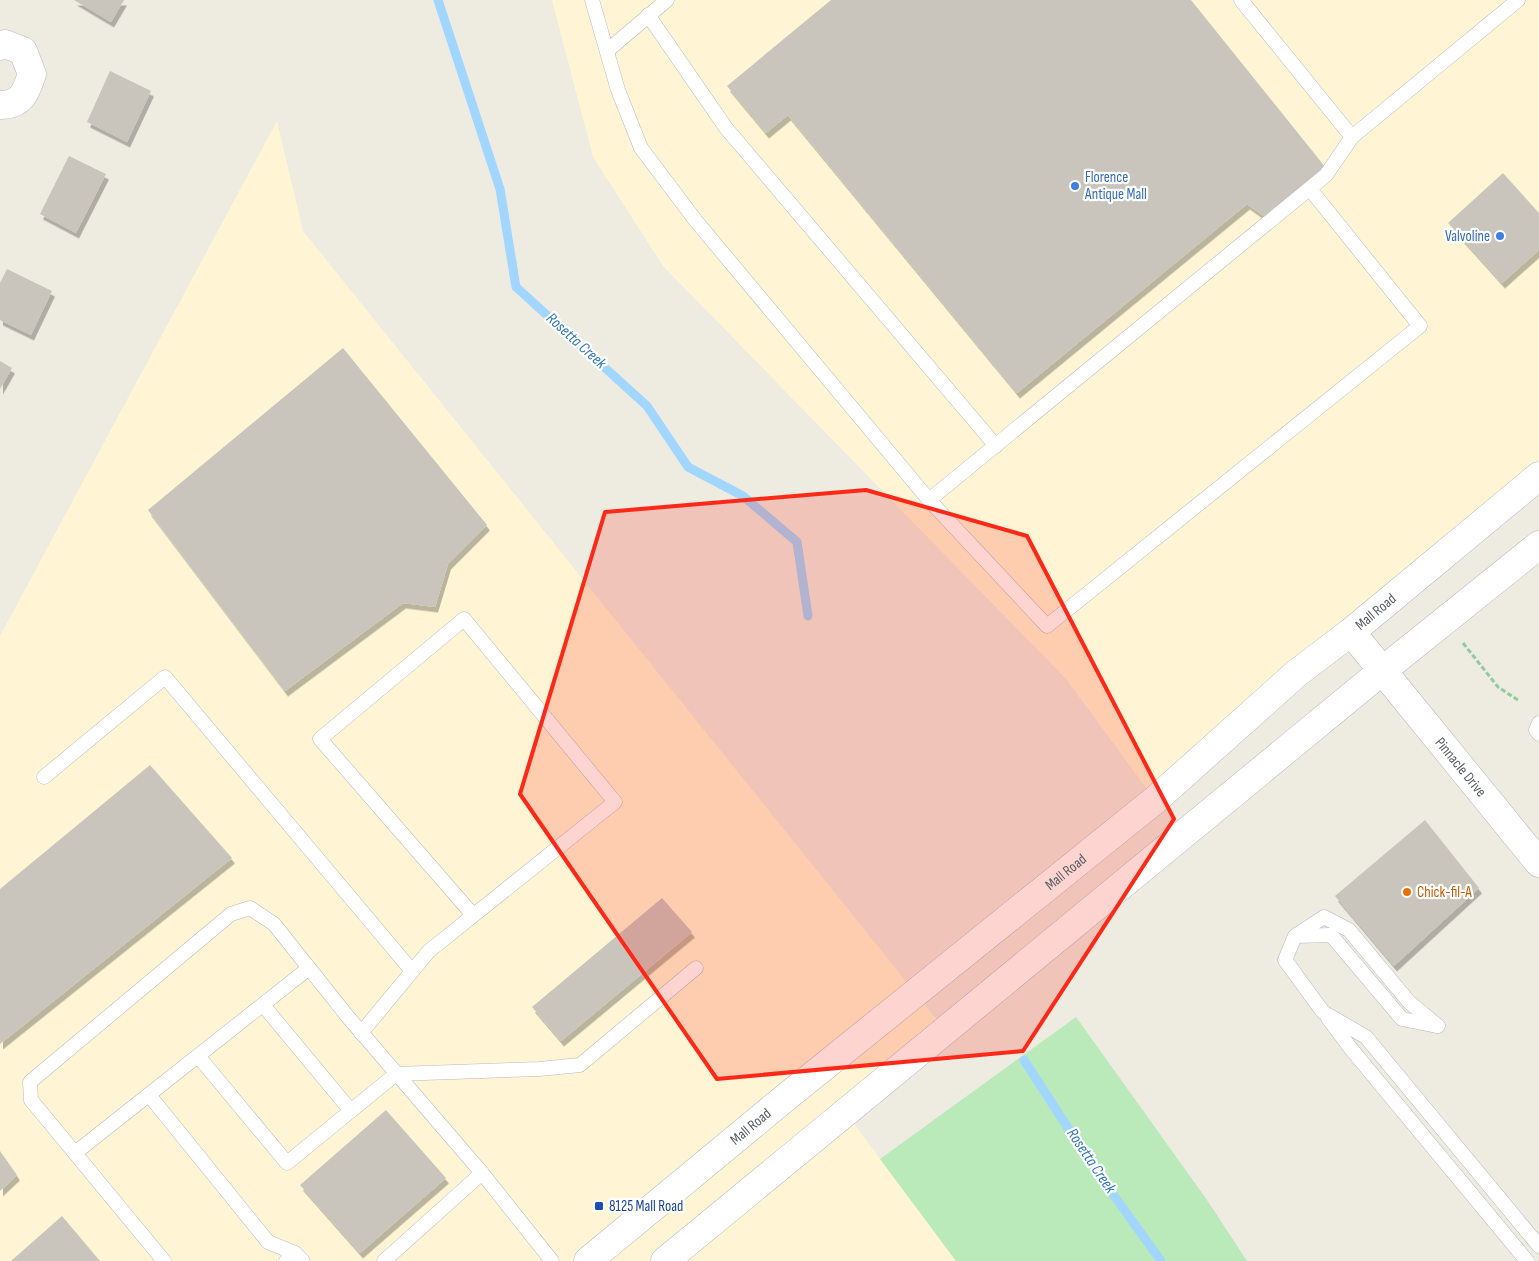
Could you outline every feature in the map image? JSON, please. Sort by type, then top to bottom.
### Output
[{"type":"main road","points":[[0,46],[5,44],[23,51],[32,74],[26,93],[10,104],[0,105]]},
{"type":"main road","name":"Mall Road","points":[[588,1261],[784,1098],[1155,800],[1297,674],[1351,632],[1539,476]]},
{"type":"main road","points":[[665,1261],[1539,545]]},
{"type":"main road","name":"Pinnacle Drive","points":[[1351,632],[1539,862]]},
{"type":"lane","points":[[592,0],[618,90],[641,148],[696,221],[929,500],[1047,626],[1420,326],[1310,188]]},
{"type":"lane","points":[[607,51],[667,0]]},
{"type":"lane","points":[[1240,0],[1352,137]]},
{"type":"lane","points":[[929,500],[1326,175],[1352,137],[1518,0]]},
{"type":"lane","points":[[648,15],[726,128],[996,446]]},
{"type":"lane","points":[[361,1033],[429,951],[615,802],[464,618],[320,739],[473,915]]},
{"type":"lane","points":[[44,777],[165,677],[412,971]]},
{"type":"lane","points":[[1539,723],[1536,730],[1539,734]]},
{"type":"lane","points":[[164,1261],[31,1100],[30,1082],[231,914],[250,908],[274,924],[361,1033],[482,1173],[552,1261]]},
{"type":"lane","points":[[1438,1026],[1410,1002],[1349,930],[1324,917],[1295,936],[1285,960],[1352,1050],[1527,1261]]},
{"type":"lane","points":[[75,1153],[309,968]]},
{"type":"lane","points":[[198,1056],[287,1163],[396,1074],[539,1069],[580,1065],[696,968]]},
{"type":"lane","points":[[263,1004],[351,1111]]},
{"type":"lane","points":[[1323,1012],[1366,1037],[1539,1246]]},
{"type":"lane","points":[[149,1094],[268,1242],[294,1258]]},
{"type":"lane","points":[[384,1261],[482,1173]]},
{"type":"path","points":[[1460,638],[1498,687],[1518,700]]},
{"type":"highlighted area","points":[[866,490],[1027,536],[1174,819],[1023,1051],[717,1079],[520,794],[605,512]]},
{"type":"shaded area","points":[[552,0],[1539,0],[1539,476],[1155,800],[1066,679],[663,266],[593,157]]},
{"type":"shaded area","points":[[277,121],[303,231],[946,1031],[846,1113],[956,1261],[0,1261],[0,636]]},
{"type":"green space","points":[[1076,1017],[1207,1200],[1247,1261],[956,1261],[880,1159]]},
{"type":"building","points":[[74,0],[124,0],[111,22]]},
{"type":"building","name":"Florence Antique Mall","points":[[831,0],[1191,0],[1326,168],[1265,217],[1247,204],[1017,393],[788,115],[766,133],[727,86]]},
{"type":"building","points":[[110,71],[151,91],[127,142],[87,122]]},
{"type":"building","points":[[69,156],[106,174],[76,233],[40,214]]},
{"type":"building","name":"Valvoline","points":[[1503,173],[1539,213],[1539,250],[1502,283],[1448,223]]},
{"type":"building","points":[[7,269],[52,291],[31,335],[0,320],[0,283]]},
{"type":"building","points":[[343,348],[487,525],[448,564],[435,607],[403,603],[285,691],[148,510]]},
{"type":"building","points":[[0,361],[12,368],[0,389]]},
{"type":"building","points":[[150,765],[232,858],[0,1044],[0,889]]},
{"type":"building","name":"Chick-fil-A","points":[[1425,820],[1479,888],[1394,966],[1335,896]]},
{"type":"building","points":[[662,898],[692,932],[561,1041],[532,1007]]},
{"type":"building","points":[[386,1110],[446,1178],[360,1253],[300,1185]]},
{"type":"building","points":[[0,1151],[17,1175],[0,1191]]},
{"type":"building","points":[[62,1216],[100,1261],[11,1261]]},
{"type":"waterway","name":"Rosetta Creek","points":[[438,0],[500,189],[516,287],[647,406],[688,467],[743,496],[797,542],[808,616]]},
{"type":"waterway","name":"Rosetta Creek","points":[[1024,1060],[1090,1162],[1161,1261]]},
{"type":"place","name":"Florence Antique Mall","points":[[1075,186]]},
{"type":"place","name":"Valvoline","points":[[1500,236]]},
{"type":"place","name":"Chick-fil-A","points":[[1407,892]]},
{"type":"place","name":"8125 Mall Road","points":[[599,1206]]}]
